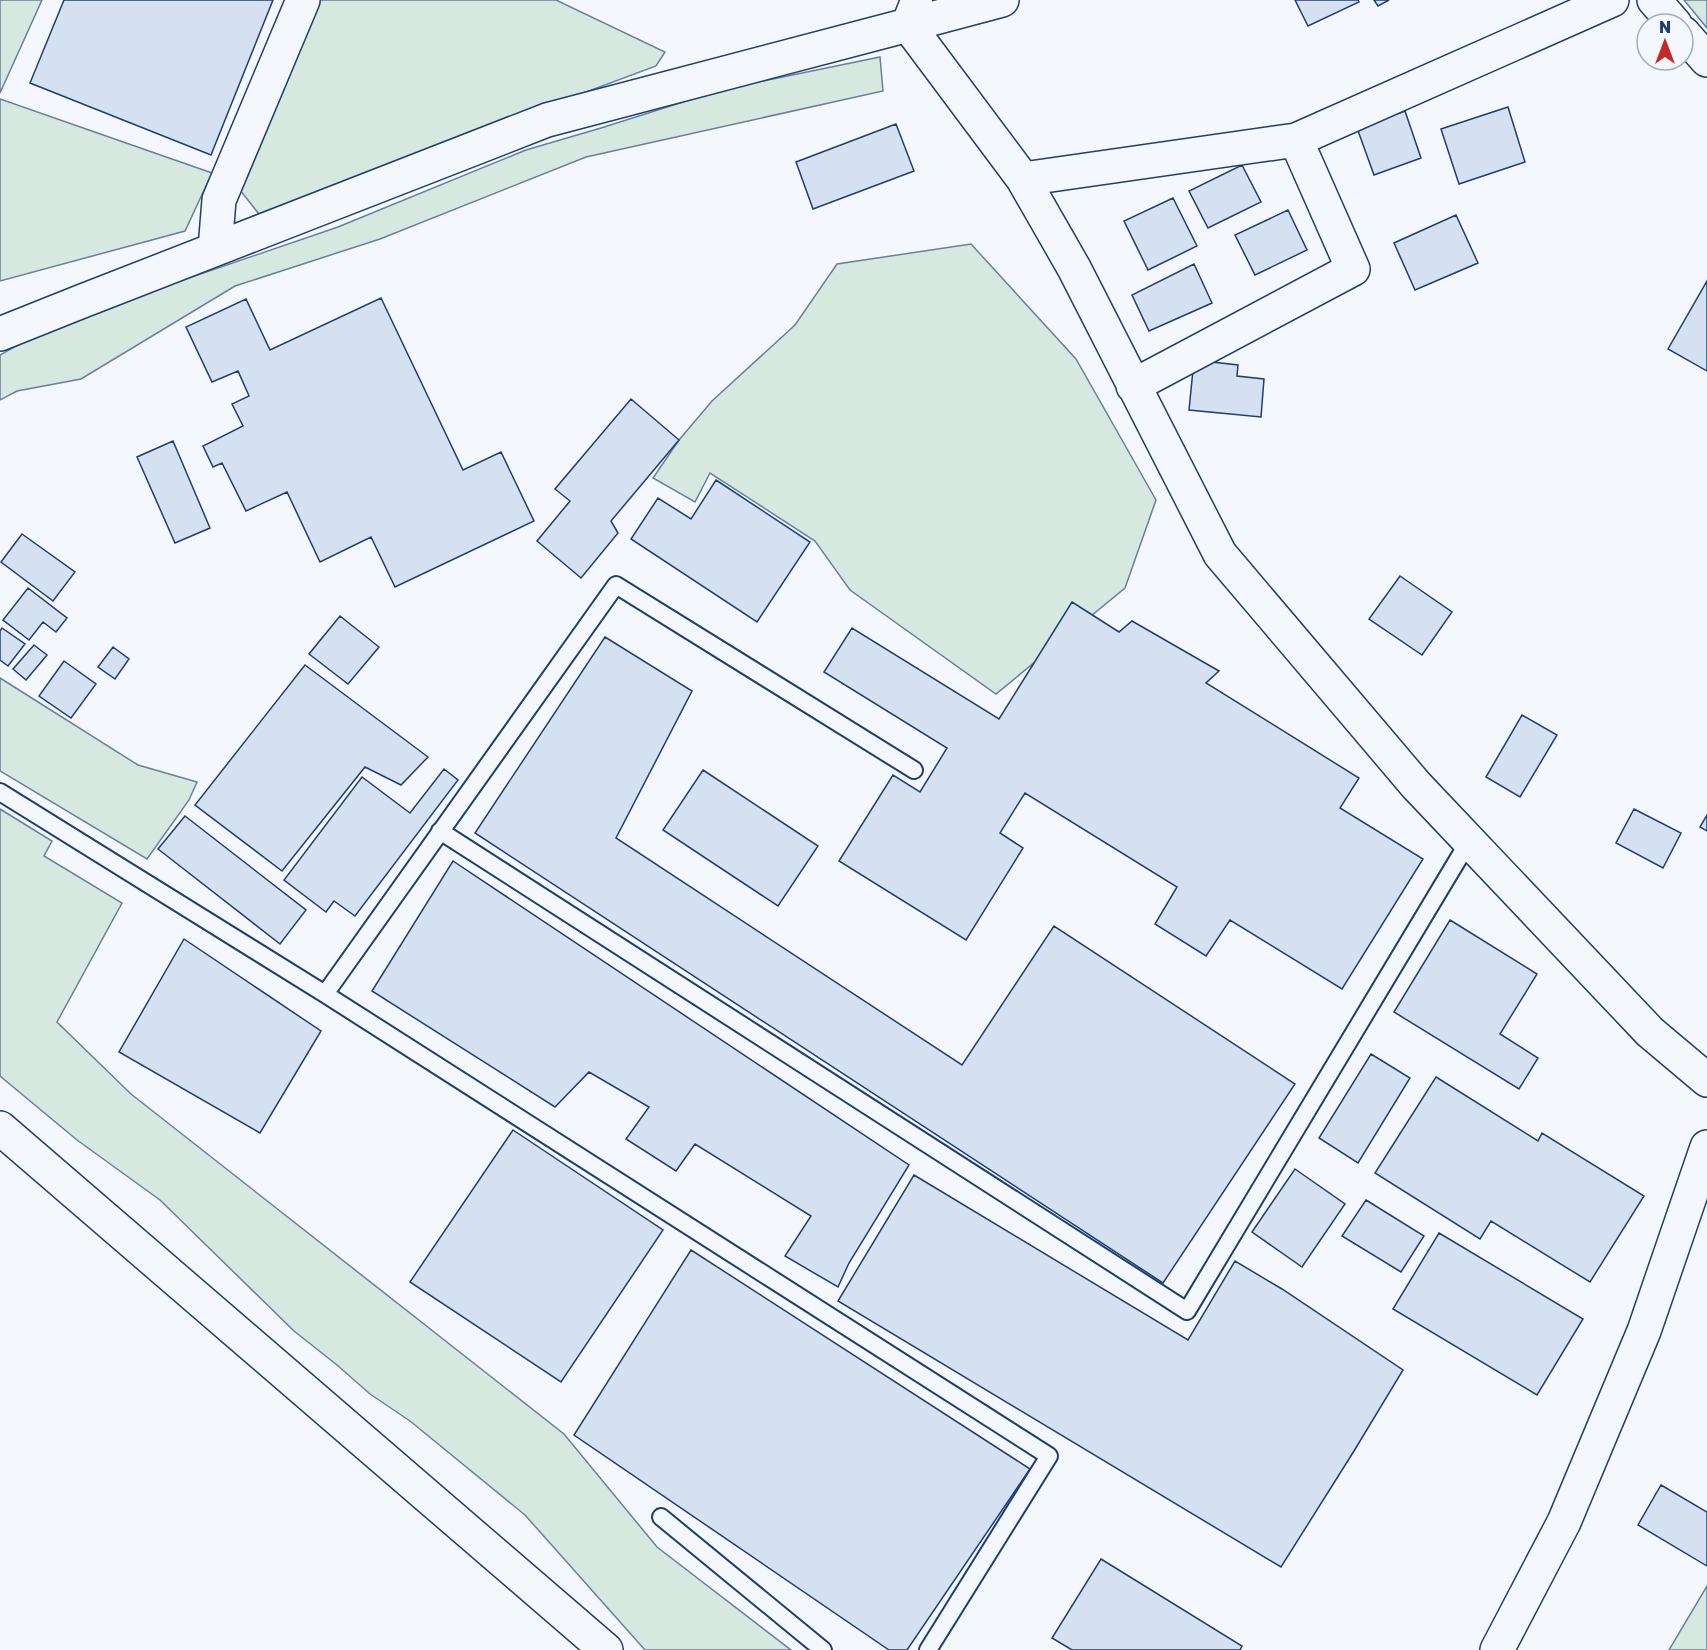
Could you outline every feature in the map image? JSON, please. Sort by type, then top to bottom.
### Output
[{"type":"street","points":[[215,249],[219,200],[303,0]]},
{"type":"street","points":[[0,334],[547,120],[913,13],[1002,0]]},
{"type":"street","points":[[1023,179],[1296,140],[1612,0]]},
{"type":"street","points":[[1654,0],[1664,12]]},
{"type":"street","points":[[913,13],[1023,179],[1074,268],[1220,554],[1416,785],[1650,1032],[1707,1080]]},
{"type":"street","points":[[1695,46],[1707,60]]},
{"type":"street","points":[[1133,386],[1353,269],[1296,140]]},
{"type":"street","points":[[0,1128],[606,1650]]},
{"type":"street","points":[[1497,1650],[1564,1522],[1644,1331],[1707,1147]]},
{"type":"lane","points":[[325,994],[616,585],[914,770]]},
{"type":"lane","points":[[0,792],[325,994],[1049,1456],[928,1650]]},
{"type":"lane","points":[[440,831],[1187,1311],[1469,841]]},
{"type":"lane","points":[[661,1517],[823,1650]]},
{"type":"shaded area","points":[[0,0],[42,0],[0,93]]},
{"type":"shaded area","points":[[316,0],[556,0],[665,52],[656,66],[259,214],[236,185]]},
{"type":"shaded area","points":[[1684,0],[1707,0],[1707,28],[1695,12]]},
{"type":"shaded area","points":[[880,57],[883,91],[586,157],[380,239],[235,286],[81,379],[17,391],[0,400],[0,355],[23,342],[174,283],[338,227],[526,150],[724,89]]},
{"type":"shaded area","points":[[0,99],[212,173],[185,231],[0,281]]},
{"type":"shaded area","points":[[971,244],[1076,359],[1156,500],[1125,588],[996,694],[850,590],[815,541],[710,473],[695,502],[653,478],[679,440],[712,401],[795,325],[837,264]]},
{"type":"shaded area","points":[[0,678],[138,765],[197,782],[189,800],[147,859],[0,771]]},
{"type":"shaded area","points":[[0,809],[52,841],[44,856],[122,903],[57,1022],[131,1094],[564,1434],[657,1547],[791,1650],[645,1650],[525,1515],[410,1421],[370,1394],[294,1331],[160,1200],[77,1140],[0,1076]]},
{"type":"shaded area","points":[[1707,1586],[1707,1650],[1669,1650]]},
{"type":"building","points":[[64,0],[273,0],[211,155],[30,83]]},
{"type":"building","points":[[1295,0],[1358,0],[1359,2],[1308,26]]},
{"type":"building","points":[[1374,0],[1389,0],[1378,6]]},
{"type":"building","points":[[1508,107],[1525,162],[1459,184],[1441,129]]},
{"type":"building","points":[[1405,111],[1421,158],[1374,175],[1357,128]]},
{"type":"building","points":[[896,124],[914,171],[813,209],[796,162]]},
{"type":"building","points":[[1242,165],[1261,202],[1208,228],[1189,191]]},
{"type":"building","points":[[1173,198],[1197,246],[1148,270],[1124,221]]},
{"type":"building","points":[[1288,210],[1307,250],[1255,275],[1235,235]]},
{"type":"building","points":[[1456,215],[1478,263],[1415,290],[1394,243]]},
{"type":"building","points":[[1194,264],[1212,303],[1149,331],[1132,295]]},
{"type":"building","points":[[1707,281],[1707,371],[1668,349]]},
{"type":"building","points":[[381,298],[463,470],[501,452],[534,521],[395,587],[371,537],[320,562],[287,492],[246,511],[222,463],[213,467],[203,446],[243,426],[232,404],[249,396],[238,371],[212,382],[186,327],[246,299],[270,350]]},
{"type":"building","points":[[1194,360],[1238,365],[1237,376],[1264,379],[1261,417],[1189,410]]},
{"type":"building","points":[[631,399],[679,440],[611,521],[618,533],[581,578],[537,541],[570,501],[555,489]]},
{"type":"building","points":[[173,441],[210,528],[175,543],[137,457]]},
{"type":"building","points":[[716,480],[810,542],[757,622],[631,539],[658,498],[691,519]]},
{"type":"building","points":[[22,534],[75,572],[53,601],[1,562]]},
{"type":"building","points":[[1400,576],[1452,612],[1422,655],[1369,619]]},
{"type":"building","points":[[28,588],[67,618],[56,632],[43,622],[29,640],[3,620]]},
{"type":"building","points":[[1072,602],[1119,632],[1132,621],[1219,671],[1206,683],[1359,778],[1340,808],[1423,859],[1342,989],[1230,920],[1206,956],[1155,924],[1177,887],[1025,793],[1000,833],[1023,848],[966,940],[839,861],[893,775],[920,792],[947,748],[824,672],[852,628],[999,719]]},
{"type":"building","points":[[340,616],[379,647],[348,684],[309,654]]},
{"type":"building","points":[[2,628],[25,644],[8,666],[0,660],[0,631]]},
{"type":"building","points":[[605,637],[692,691],[616,838],[962,1065],[1054,926],[1295,1084],[1163,1283],[475,833]]},
{"type":"building","points":[[34,645],[47,655],[26,680],[13,669]]},
{"type":"building","points":[[113,647],[129,659],[115,679],[98,667]]},
{"type":"building","points":[[64,661],[96,684],[71,718],[39,696]]},
{"type":"building","points":[[305,665],[428,757],[401,785],[365,767],[282,871],[195,805]]},
{"type":"building","points":[[1522,715],[1557,735],[1520,797],[1486,777]]},
{"type":"building","points":[[444,769],[458,780],[355,916],[334,901],[326,912],[284,880],[362,777],[410,813]]},
{"type":"building","points":[[703,770],[818,846],[778,906],[663,830]]},
{"type":"building","points":[[1634,809],[1681,833],[1663,868],[1616,843]]},
{"type":"building","points":[[1707,815],[1707,831],[1700,827]]},
{"type":"building","points":[[185,816],[306,910],[280,944],[158,849]]},
{"type":"building","points":[[453,861],[909,1165],[849,1263],[838,1287],[785,1256],[811,1216],[695,1144],[676,1171],[626,1139],[649,1107],[589,1072],[555,1107],[372,991]]},
{"type":"building","points":[[1450,920],[1537,974],[1500,1034],[1538,1058],[1519,1089],[1394,1012]]},
{"type":"building","points":[[184,939],[321,1031],[260,1133],[119,1052]]},
{"type":"building","points":[[1371,1054],[1410,1078],[1358,1163],[1319,1138]]},
{"type":"building","points":[[1436,1077],[1538,1141],[1542,1133],[1644,1196],[1590,1282],[1491,1221],[1480,1239],[1375,1173]]},
{"type":"building","points":[[513,1130],[663,1230],[561,1382],[410,1282]]},
{"type":"building","points":[[1295,1169],[1345,1204],[1302,1267],[1252,1232]]},
{"type":"building","points":[[914,1175],[1188,1340],[1235,1261],[1282,1289],[1403,1370],[1281,1567],[838,1301]]},
{"type":"building","points":[[1366,1200],[1424,1236],[1401,1272],[1342,1236]]},
{"type":"building","points":[[1439,1233],[1583,1319],[1537,1395],[1393,1309]]},
{"type":"building","points":[[691,1250],[1030,1469],[907,1650],[889,1650],[574,1435]]},
{"type":"building","points":[[1661,1485],[1707,1512],[1707,1566],[1638,1525]]},
{"type":"building","points":[[1101,1559],[1242,1646],[1240,1650],[1072,1650],[1052,1638]]}]
